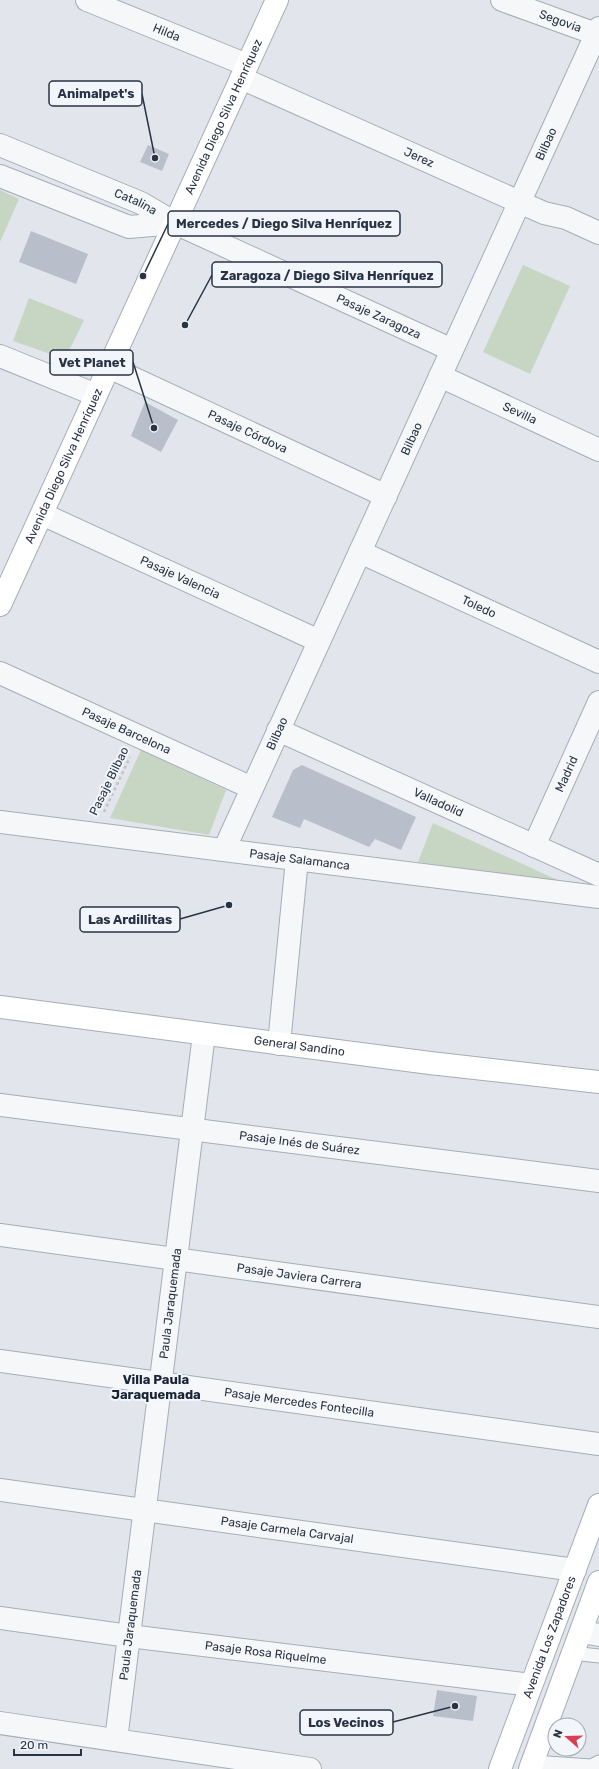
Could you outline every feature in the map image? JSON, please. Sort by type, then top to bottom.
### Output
[{"type":"main road","name":"Avenida Diego Silva Henríquez","points":[[0,605],[277,0]]},
{"type":"main road","name":"General Sandino","points":[[0,1007],[430,1063],[599,1082]]},
{"type":"main road","name":"Avenida Los Zapadores","points":[[500,1769],[599,1505]]},
{"type":"main road","points":[[531,1765],[573,1653],[590,1633],[599,1582]]},
{"type":"street","name":"Hilda","points":[[87,0],[244,71]]},
{"type":"street","name":"Segovia","points":[[502,0],[598,31]]},
{"type":"street","name":"Bilbao","points":[[224,850],[598,31]]},
{"type":"street","name":"Jerez","points":[[244,71],[519,202],[544,213],[566,218],[599,233]]},
{"type":"street","name":"Catalina","points":[[0,146],[141,203],[175,223]]},
{"type":"street","points":[[34,190],[45,164]]},
{"type":"street","name":"Catalina","points":[[0,176],[129,227],[175,223]]},
{"type":"street","name":"Pasaje Zaragoza","points":[[175,223],[452,350]]},
{"type":"street","points":[[0,356],[96,395]]},
{"type":"street","name":"Pasaje Córdova","points":[[109,367],[386,496]]},
{"type":"street","name":"Sevilla","points":[[440,376],[599,450]]},
{"type":"street","name":"Pasaje Valencia","points":[[42,514],[319,641]]},
{"type":"street","name":"Toledo","points":[[360,552],[599,662]]},
{"type":"street","name":"Pasaje Barcelona","points":[[0,673],[252,788]]},
{"type":"street","name":"Madrid","points":[[534,846],[599,702]]},
{"type":"street","name":"Valladolid","points":[[278,730],[599,875]]},
{"type":"street","name":"Pasaje Salamanca","points":[[0,822],[599,897]]},
{"type":"street","points":[[279,1044],[297,859]]},
{"type":"street","name":"Paula Jaraquemada","points":[[116,1740],[204,1034]]},
{"type":"street","name":"Pasaje Inés de Suárez","points":[[0,1105],[599,1181]]},
{"type":"street","name":"Pasaje Javiera Carrera","points":[[0,1235],[599,1317]]},
{"type":"street","name":"Pasaje Mercedes Fontecilla","points":[[0,1361],[599,1444]]},
{"type":"street","name":"Pasaje Carmela Carvajal","points":[[0,1490],[575,1570]]},
{"type":"street","name":"Pasaje Rosa Riquelme","points":[[0,1618],[129,1636],[531,1685]]},
{"type":"street","points":[[0,1723],[310,1769]]},
{"type":"lane","points":[[573,1653],[599,1656]]},
{"type":"lane","points":[[531,1765],[591,1766],[599,1762]]},
{"type":"path","name":"Pasaje Bilbao","points":[[93,833],[140,737]]},
{"type":"green space","points":[[0,190],[19,199],[0,242]]},
{"type":"green space","points":[[523,265],[570,286],[530,374],[483,352]]},
{"type":"green space","points":[[29,298],[84,320],[65,359],[13,341]]},
{"type":"green space","points":[[141,750],[226,790],[209,835],[110,818]]},
{"type":"green space","points":[[433,823],[564,883],[418,862]]},
{"type":"building","points":[[148,145],[169,154],[162,171],[140,162]]},
{"type":"building","points":[[31,231],[88,254],[76,284],[19,262]]},
{"type":"building","points":[[145,402],[178,420],[161,452],[131,436]]},
{"type":"building","points":[[302,765],[416,817],[401,850],[375,839],[369,847],[304,819],[300,828],[272,817],[293,770]]},
{"type":"building","points":[[437,1690],[477,1696],[473,1721],[433,1716]]},
{"type":"place","name":"Animalpet's","points":[[155,158]]},
{"type":"place","name":"Mercedes / Diego Silva Henríquez","points":[[143,276]]},
{"type":"place","name":"Zaragoza / Diego Silva Henríquez","points":[[185,325]]},
{"type":"place","name":"Vet Planet","points":[[154,428]]},
{"type":"place","name":"Las Ardillitas","points":[[229,905]]},
{"type":"place","name":"Los Vecinos","points":[[455,1706]]},
{"type":"district","name":"Villa Paula Jaraquemada","points":[[156,1386]]}]
